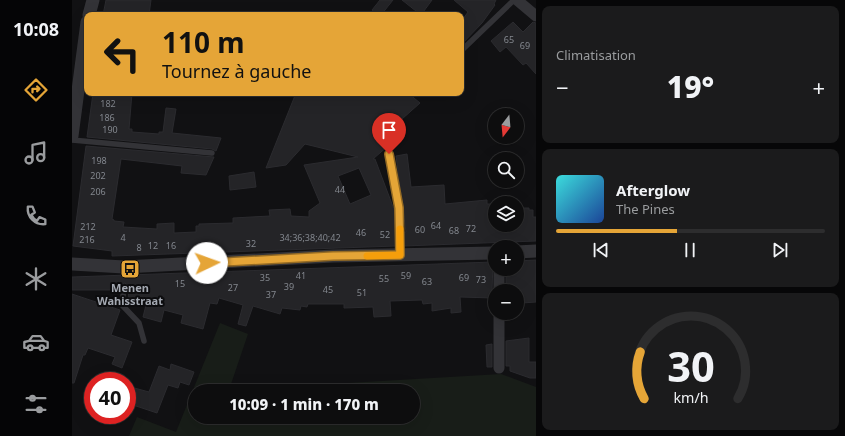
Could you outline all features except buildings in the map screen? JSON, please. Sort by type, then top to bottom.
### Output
[{"type":"street","points":[[90,12],[93,0]]},
{"type":"street","points":[[517,0],[536,16]]},
{"type":"street","points":[[72,136],[84,45]]},
{"type":"street","points":[[524,252],[536,251]]},
{"type":"street","points":[[72,264],[124,271],[333,256],[488,253]]},
{"type":"street","points":[[499,320],[500,368]]},
{"type":"lane","points":[[464,48],[514,0]]},
{"type":"lane","points":[[72,140],[212,153]]},
{"type":"lane","points":[[389,154],[399,208],[400,255]]},
{"type":"lane","points":[[124,287],[122,305],[139,322],[144,341]]},
{"type":"shaded area","points":[[220,323],[248,334],[231,384],[195,384]]},
{"type":"shaded area","points":[[501,374],[536,387],[536,436],[129,436],[134,424],[136,424],[137,417],[176,432],[188,402],[188,424],[420,424],[420,384],[331,384]]},
{"type":"slow traffic","points":[[367,256],[400,255],[400,229]]},
{"type":"place","name":"Menen Wahisstraat","points":[[130,269]]},
{"type":"route","points":[[207,263],[333,256],[400,255],[399,208],[389,154]]}]
